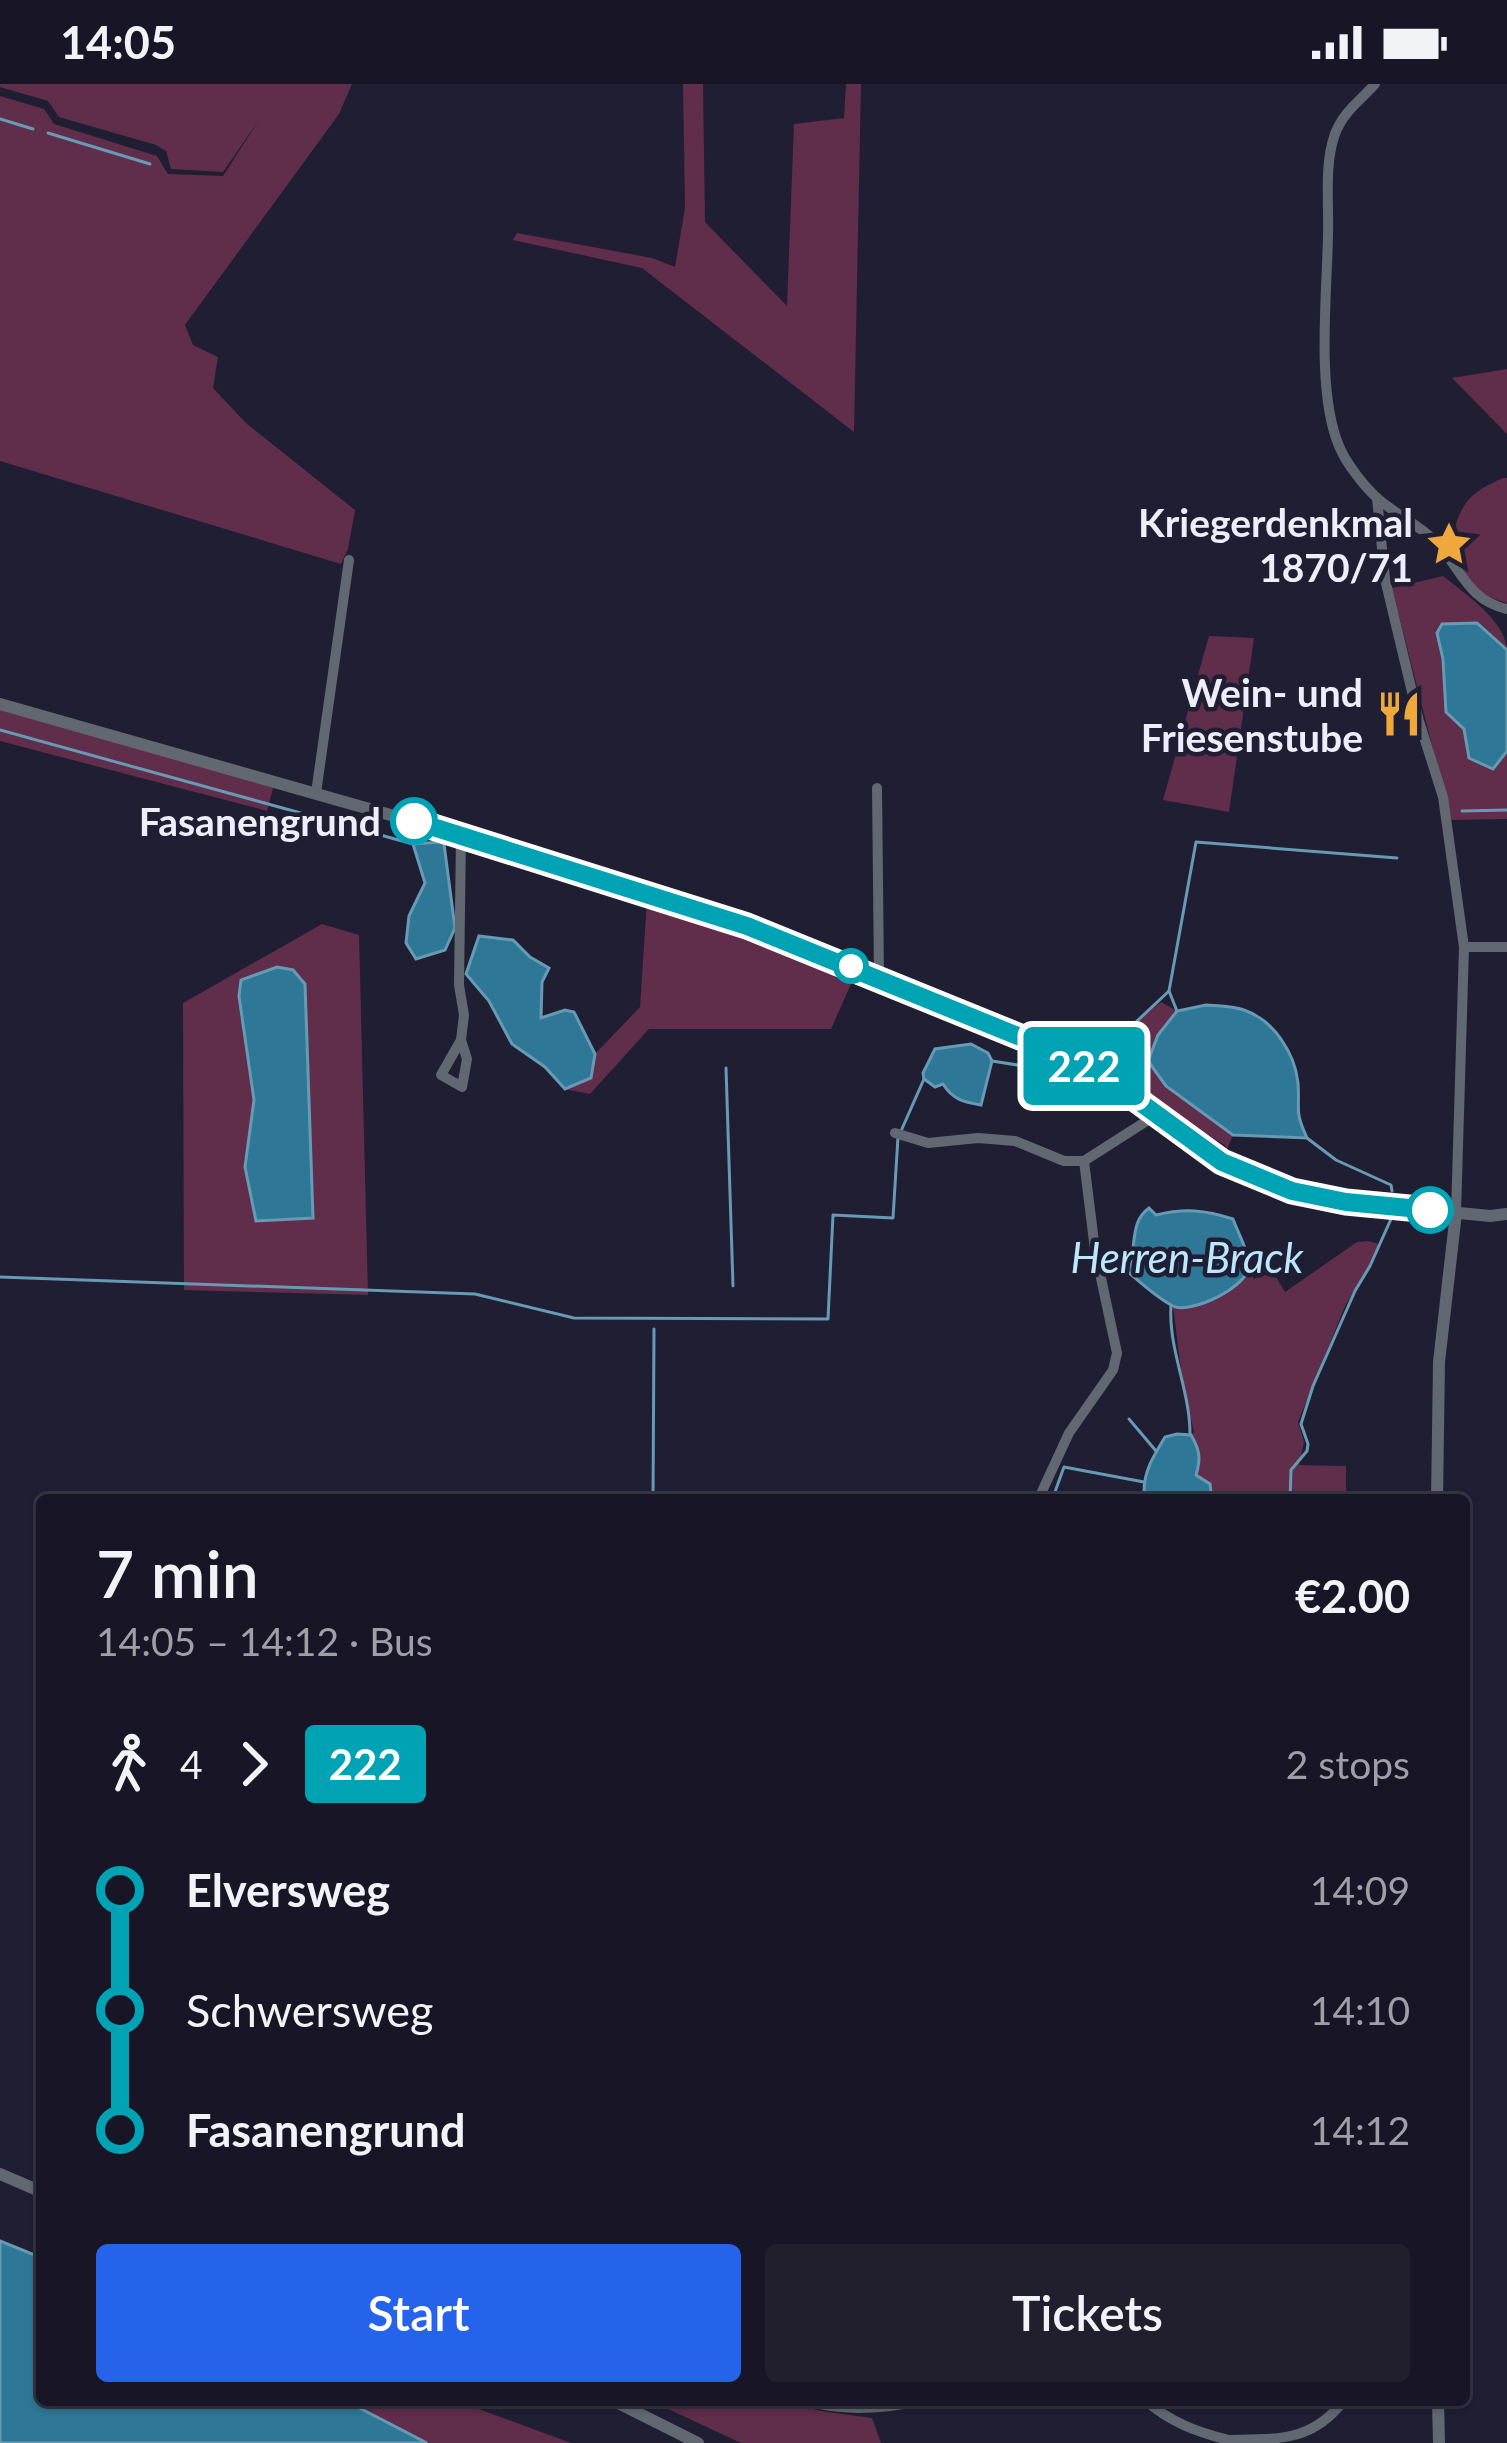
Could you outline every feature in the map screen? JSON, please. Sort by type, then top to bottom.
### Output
[{"type":"street","points":[[1375,84],[1345,113],[1334,137],[1329,171],[1326,354],[1328,403],[1338,445],[1377,498],[1430,536],[1476,596],[1507,609]]},
{"type":"street","points":[[1377,498],[1384,579],[1443,797],[1464,947],[1456,1213],[1439,1362],[1437,1494]]},
{"type":"street","points":[[316,793],[350,560]]},
{"type":"street","points":[[0,704],[461,835],[708,912],[1067,1056],[1111,1081],[1222,1162],[1292,1191],[1346,1202],[1507,1214]]},
{"type":"street","points":[[878,788],[879,977]]},
{"type":"street","points":[[461,835],[461,1040]]},
{"type":"street","points":[[1464,947],[1507,946]]},
{"type":"street","points":[[895,1133],[928,1143],[979,1138],[1015,1141],[1064,1161],[1084,1161],[1156,1115]]},
{"type":"street","points":[[1041,1494],[1069,1433],[1113,1370],[1118,1353],[1095,1250],[1084,1161]]},
{"type":"street","points":[[0,2174],[36,2189]]},
{"type":"street","points":[[624,2406],[698,2443]]},
{"type":"street","points":[[822,2406],[870,2410],[892,2406]]},
{"type":"street","points":[[1152,2406],[1164,2417],[1229,2441],[1297,2436],[1323,2423],[1339,2406]]},
{"type":"street","points":[[1438,2406],[1439,2443]]},
{"type":"shaded area","points":[[0,84],[352,84],[339,114],[185,325],[193,345],[218,357],[213,388],[247,424],[355,510],[341,564],[0,461],[0,96],[44,109],[54,124],[157,156],[168,174],[223,176],[261,117],[223,172],[171,169],[166,151],[156,145],[59,117],[48,101]]},
{"type":"shaded area","points":[[683,84],[703,84],[705,222],[787,306],[794,124],[844,118],[846,84],[861,84],[854,432],[642,268],[513,240],[517,233],[652,258],[675,267],[685,208]]},
{"type":"shaded area","points":[[1507,369],[1507,434],[1452,378]]},
{"type":"shaded area","points":[[1507,478],[1507,603],[1492,598],[1468,578],[1455,552],[1454,537],[1468,501]]},
{"type":"shaded area","points":[[1443,576],[1482,608],[1505,639],[1507,650],[1477,623],[1437,633],[1446,712],[1464,729],[1469,758],[1502,760],[1507,751],[1507,819],[1451,820],[1392,588]]},
{"type":"shaded area","points":[[1209,636],[1254,638],[1229,812],[1163,800]]},
{"type":"shaded area","points":[[0,710],[274,784],[267,811],[0,741]]},
{"type":"shaded area","points":[[647,900],[855,975],[831,1029],[649,1029],[590,1094],[565,1089],[591,1078],[595,1054],[640,1007]]},
{"type":"shaded area","points":[[322,924],[359,935],[368,1295],[184,1290],[183,1003]]},
{"type":"shaded area","points":[[1161,1002],[1177,1011],[1158,1035],[1166,1086],[1233,1135],[1224,1156],[1226,1146],[1044,1036],[1101,1050]]},
{"type":"shaded area","points":[[1357,1242],[1379,1244],[1345,1306],[1298,1422],[1304,1442],[1299,1465],[1346,1466],[1346,1494],[1208,1494],[1209,1484],[1196,1475],[1198,1448],[1191,1435],[1173,1306],[1193,1306],[1215,1298],[1249,1270],[1254,1279],[1273,1272],[1285,1292]]},
{"type":"shaded area","points":[[356,2406],[470,2406],[571,2443],[427,2443]]},
{"type":"shaded area","points":[[662,2406],[802,2406],[872,2418],[881,2443],[741,2443]]},
{"type":"water","points":[[1477,623],[1507,650],[1507,751],[1493,769],[1469,758],[1464,729],[1446,712],[1437,633],[1442,624]]},
{"type":"water","points":[[440,842],[455,928],[445,950],[416,959],[406,943],[409,916],[425,883],[413,844]]},
{"type":"water","points":[[479,936],[513,940],[549,968],[542,982],[541,1018],[574,1012],[595,1054],[591,1078],[565,1089],[545,1067],[512,1044],[489,1001],[466,974]]},
{"type":"water","points":[[277,967],[293,970],[305,984],[313,1218],[256,1221],[245,1167],[254,1100],[239,996],[241,980]]},
{"type":"water","points":[[1206,1005],[1255,1015],[1281,1039],[1296,1072],[1299,1116],[1307,1138],[1233,1135],[1166,1086],[1148,1061],[1158,1035],[1177,1011]]},
{"type":"water","points":[[971,1044],[988,1053],[992,1061],[981,1105],[959,1099],[943,1084],[935,1087],[923,1073],[935,1049]]},
{"type":"water","name":"Herren-Brack","points":[[1149,1208],[1156,1215],[1195,1211],[1233,1219],[1247,1253],[1247,1272],[1230,1289],[1205,1302],[1181,1308],[1161,1299],[1127,1271],[1138,1221]]},
{"type":"water","points":[[1191,1435],[1199,1455],[1196,1475],[1210,1484],[1211,1492],[1144,1491],[1148,1470],[1165,1437]]},
{"type":"water","points":[[0,2241],[36,2256],[36,2406],[356,2406],[427,2443],[0,2443]]},
{"type":"waterway","points":[[0,119],[33,129]]},
{"type":"waterway","points":[[48,133],[150,164]]},
{"type":"waterway","points":[[0,730],[413,844]]},
{"type":"waterway","points":[[1462,811],[1507,810]]},
{"type":"waterway","points":[[1169,991],[1196,842],[1397,858]]},
{"type":"waterway","points":[[1056,1030],[1103,1053],[1169,991],[1177,1011]]},
{"type":"waterway","points":[[992,1061],[1036,1068]]},
{"type":"waterway","points":[[726,1068],[733,1286]]},
{"type":"waterway","points":[[901,1131],[924,1079]]},
{"type":"waterway","points":[[0,1277],[475,1294],[574,1318],[828,1319],[833,1215],[893,1218],[898,1137]]},
{"type":"waterway","points":[[1307,1138],[1336,1160],[1391,1185],[1392,1191]]},
{"type":"waterway","points":[[1290,1494],[1291,1470],[1307,1451],[1301,1424],[1313,1386],[1391,1219]]},
{"type":"waterway","points":[[1171,1305],[1190,1434]]},
{"type":"waterway","points":[[653,1494],[654,1329]]},
{"type":"waterway","points":[[1129,1419],[1156,1451]]},
{"type":"waterway","points":[[1054,1494],[1064,1467],[1144,1482]]},
{"type":"bus line","name":"222","points":[[414,821],[786,940],[1067,1056],[1111,1081],[1222,1162],[1292,1191],[1430,1210]]},
{"type":"place","name":"Kriegerdenkmal 1870/71","points":[[1449,544]]},
{"type":"place","name":"Wein- und Friesenstube","points":[[1399,714]]},
{"type":"place","name":"Fasanengrund","points":[[414,821]]}]
